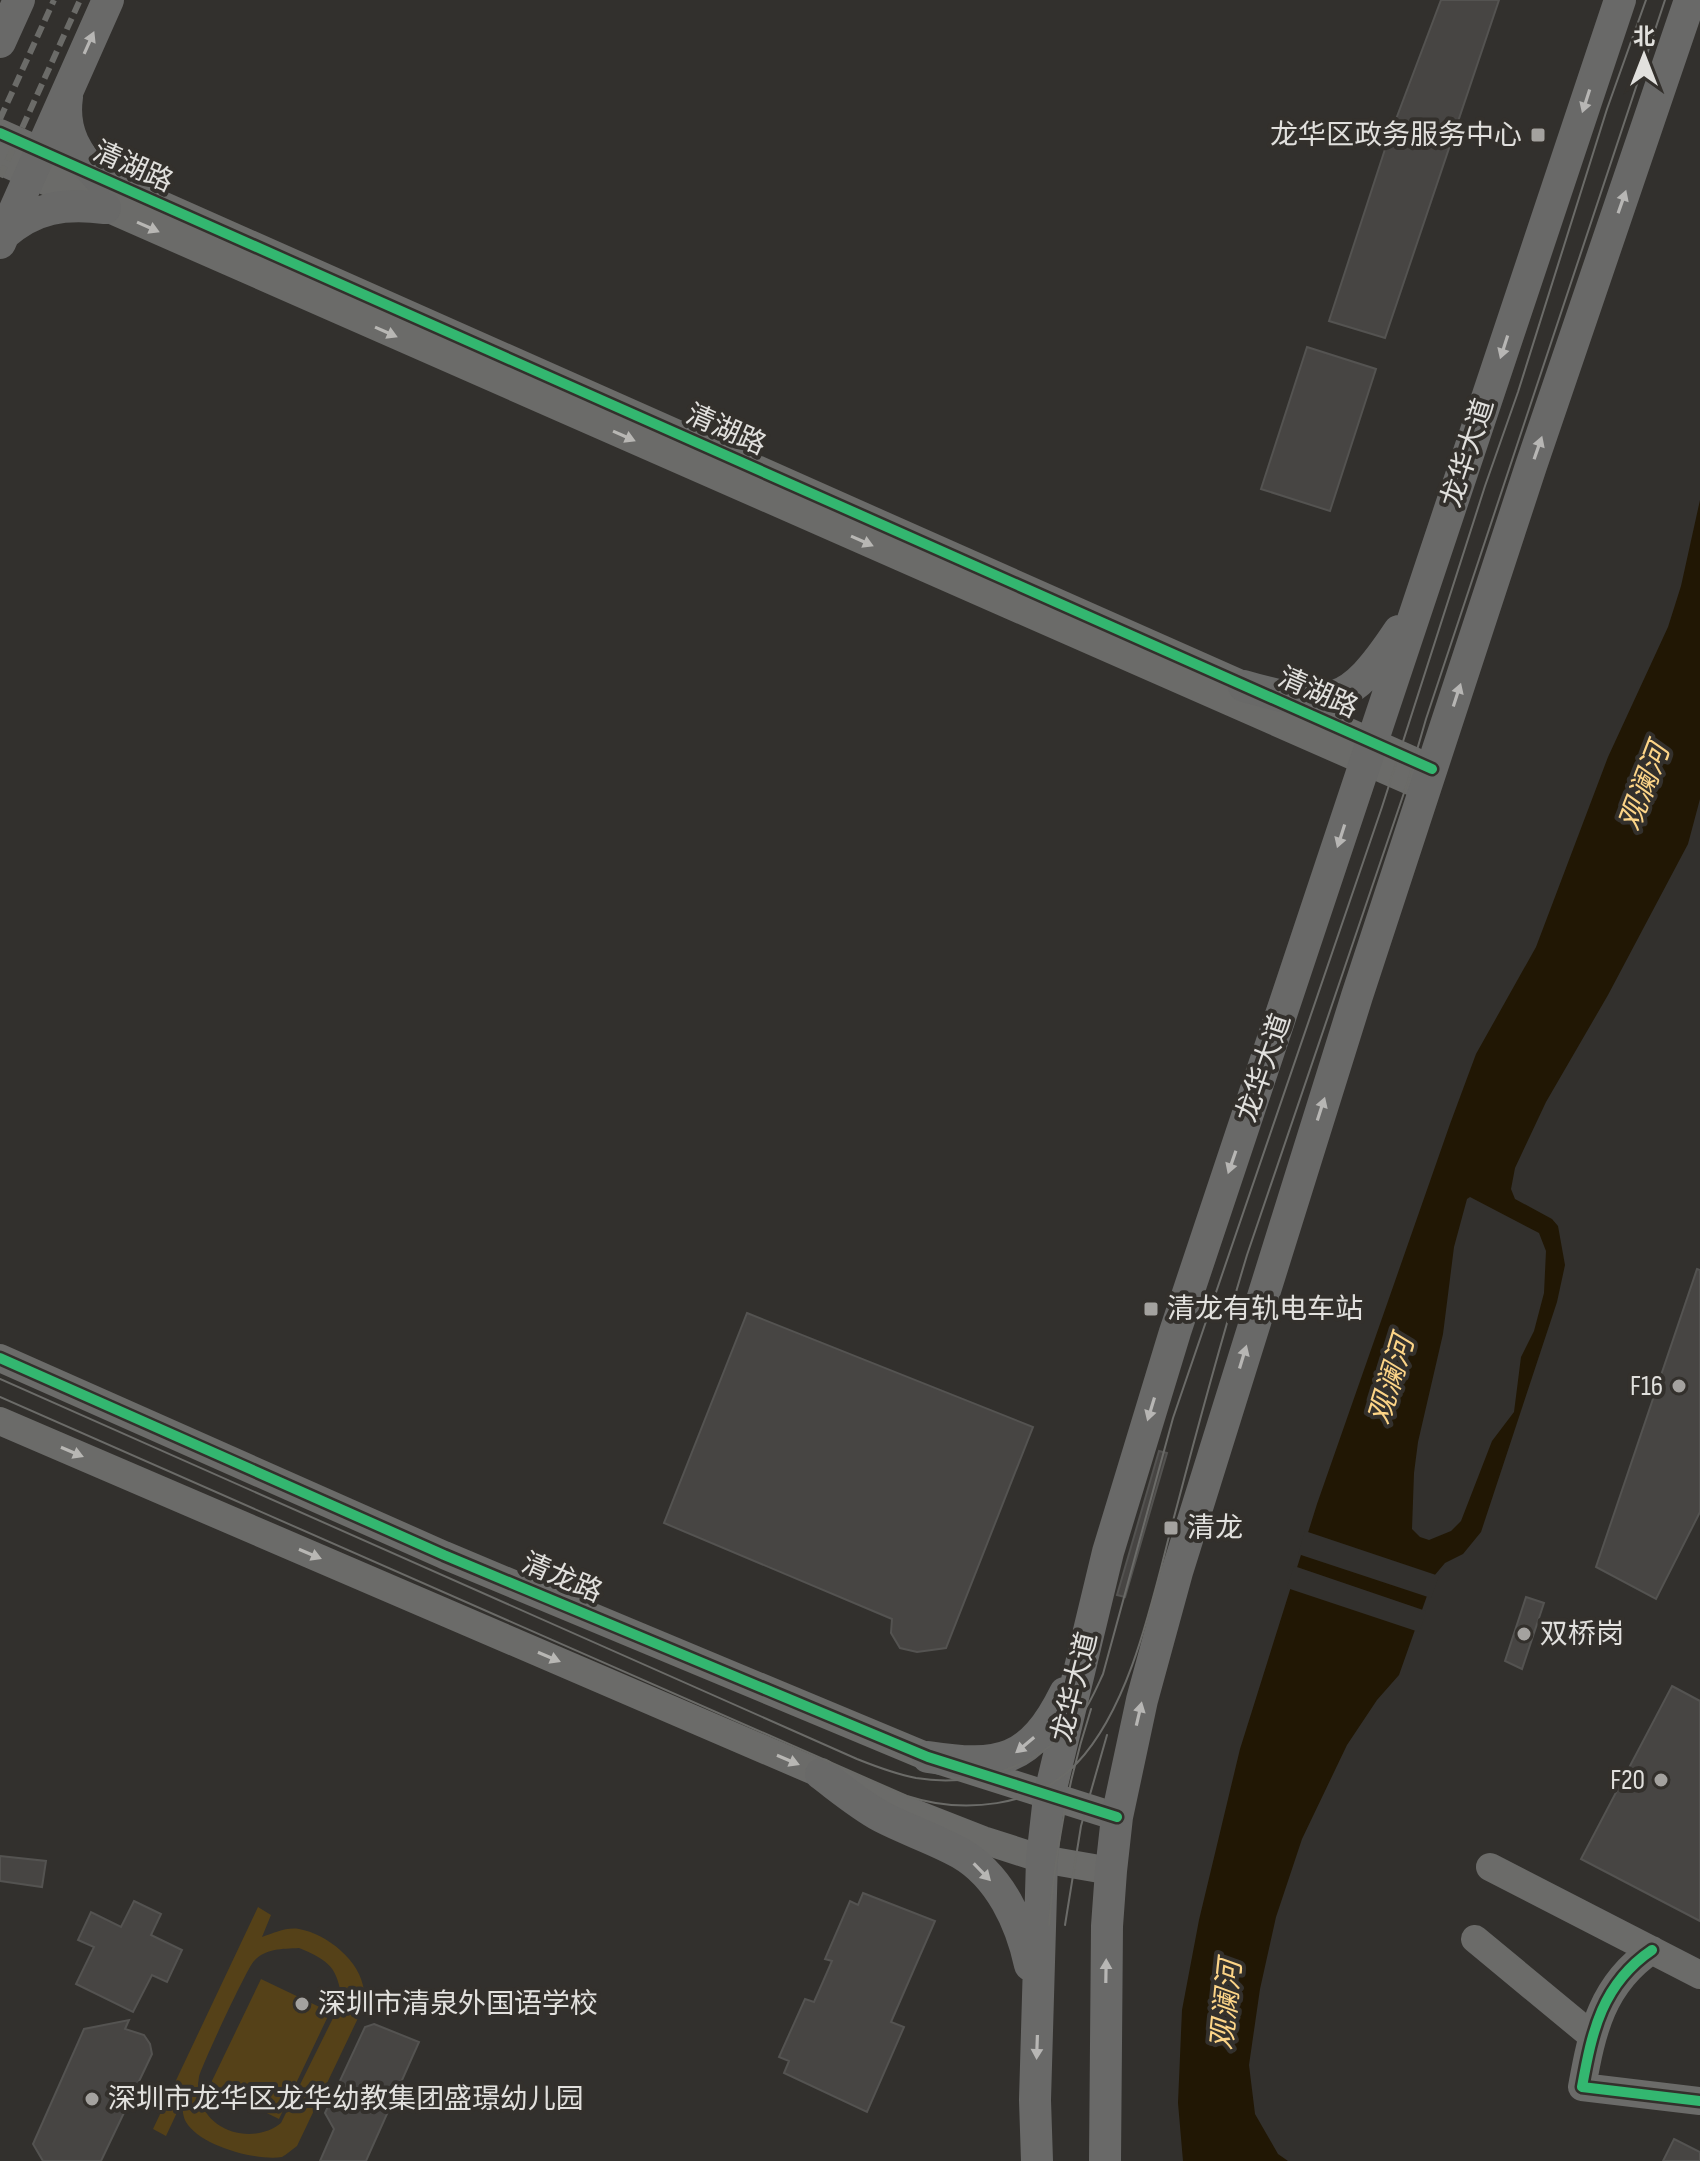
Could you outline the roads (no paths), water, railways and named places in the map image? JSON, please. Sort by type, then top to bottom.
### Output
[{"type":"main road","points":[[0,42],[19,0]]},
{"type":"main road","points":[[2,239],[108,0]]},
{"type":"main road","name":"龙华大道","points":[[1037,2161],[1035,2100],[1042,1859],[1049,1797],[1108,1552],[1175,1332],[1620,0]]},
{"type":"main road","points":[[1105,2161],[1107,1926],[1111,1871],[1117,1817],[1142,1700],[1177,1572],[1352,1011],[1531,466],[1691,9]]},
{"type":"main road","points":[[2,239],[18,222],[37,212],[57,206],[80,205],[102,194],[72,146],[66,107],[69,88]]},
{"type":"main road","points":[[1244,686],[1298,701],[1321,700],[1350,689],[1378,661],[1419,602]]},
{"type":"main road","points":[[928,1757],[981,1763],[1021,1751],[1058,1707],[1082,1657]]},
{"type":"main road","points":[[821,1774],[864,1807],[961,1853],[987,1876],[1002,1894],[1019,1925],[1038,2003]]},
{"type":"street","name":"清湖路","points":[[0,133],[35,164],[1429,778]]},
{"type":"street","name":"清湖路","points":[[0,161],[35,164]]},
{"type":"street","name":"清湖路","points":[[102,194],[1244,686],[1369,753]]},
{"type":"street","name":"清龙路","points":[[0,1358],[444,1555],[928,1757],[1117,1817]]},
{"type":"street","points":[[0,1421],[821,1774],[983,1840],[1042,1859],[1111,1871]]},
{"type":"street","points":[[1490,1867],[1700,1975]]},
{"type":"street","points":[[1475,1939],[1591,2035]]},
{"type":"street","points":[[1652,1950],[1633,1963],[1608,1996],[1591,2035],[1582,2087],[1700,2101]]},
{"type":"water","name":"观澜河","points":[[1700,500],[1700,799],[1688,844],[1608,995],[1546,1102],[1515,1168],[1511,1189],[1515,1199],[1552,1219],[1558,1226],[1565,1265],[1557,1302],[1481,1532],[1463,1554],[1445,1563],[1434,1576],[1399,1675],[1377,1700],[1347,1745],[1302,1839],[1276,1917],[1260,1989],[1249,2065],[1255,2114],[1278,2154],[1288,2161],[1183,2161],[1178,2103],[1182,2010],[1199,1920],[1240,1749],[1317,1504],[1476,1054],[1536,947],[1608,757],[1668,627],[1681,586]],"holes":[[[1470,1197],[1539,1233],[1546,1251],[1544,1293],[1534,1331],[1521,1357],[1514,1412],[1492,1441],[1461,1521],[1451,1531],[1429,1540],[1420,1537],[1412,1529],[1418,1442],[1443,1334],[1454,1247],[1467,1199]]]},
{"type":"tram line","points":[[0,1379],[886,1770],[939,1780],[984,1776],[1027,1760],[1064,1734],[1084,1712],[1103,1674],[1173,1418],[1382,807],[1607,109],[1646,0]]},
{"type":"tram line","points":[[0,1397],[907,1796],[951,1805],[997,1803],[1040,1790],[1060,1778],[1097,1738],[1114,1709],[1140,1642],[1247,1255],[1408,781],[1665,0]]},
{"type":"tram line","points":[[1049,1925],[1064,1816],[1091,1709]]},
{"type":"tram line","points":[[1065,1925],[1081,1826],[1107,1735]]},
{"type":"railway","points":[[0,119],[54,0]]},
{"type":"railway","points":[[0,177],[80,0]]},
{"type":"place","name":"龙华区政务服务中心","points":[[1538,135]]},
{"type":"place","name":"清龙有轨电车站","points":[[1151,1309]]},
{"type":"place","name":"F16","points":[[1679,1386]]},
{"type":"place","name":"清龙","points":[[1171,1528]]},
{"type":"place","name":"双桥岗","points":[[1524,1634]]},
{"type":"place","name":"F20","points":[[1661,1780]]},
{"type":"place","name":"深圳市清泉外国语学校","points":[[302,2004]]},
{"type":"place","name":"深圳市龙华区龙华幼教集团盛璟幼儿园","points":[[92,2099]]}]
